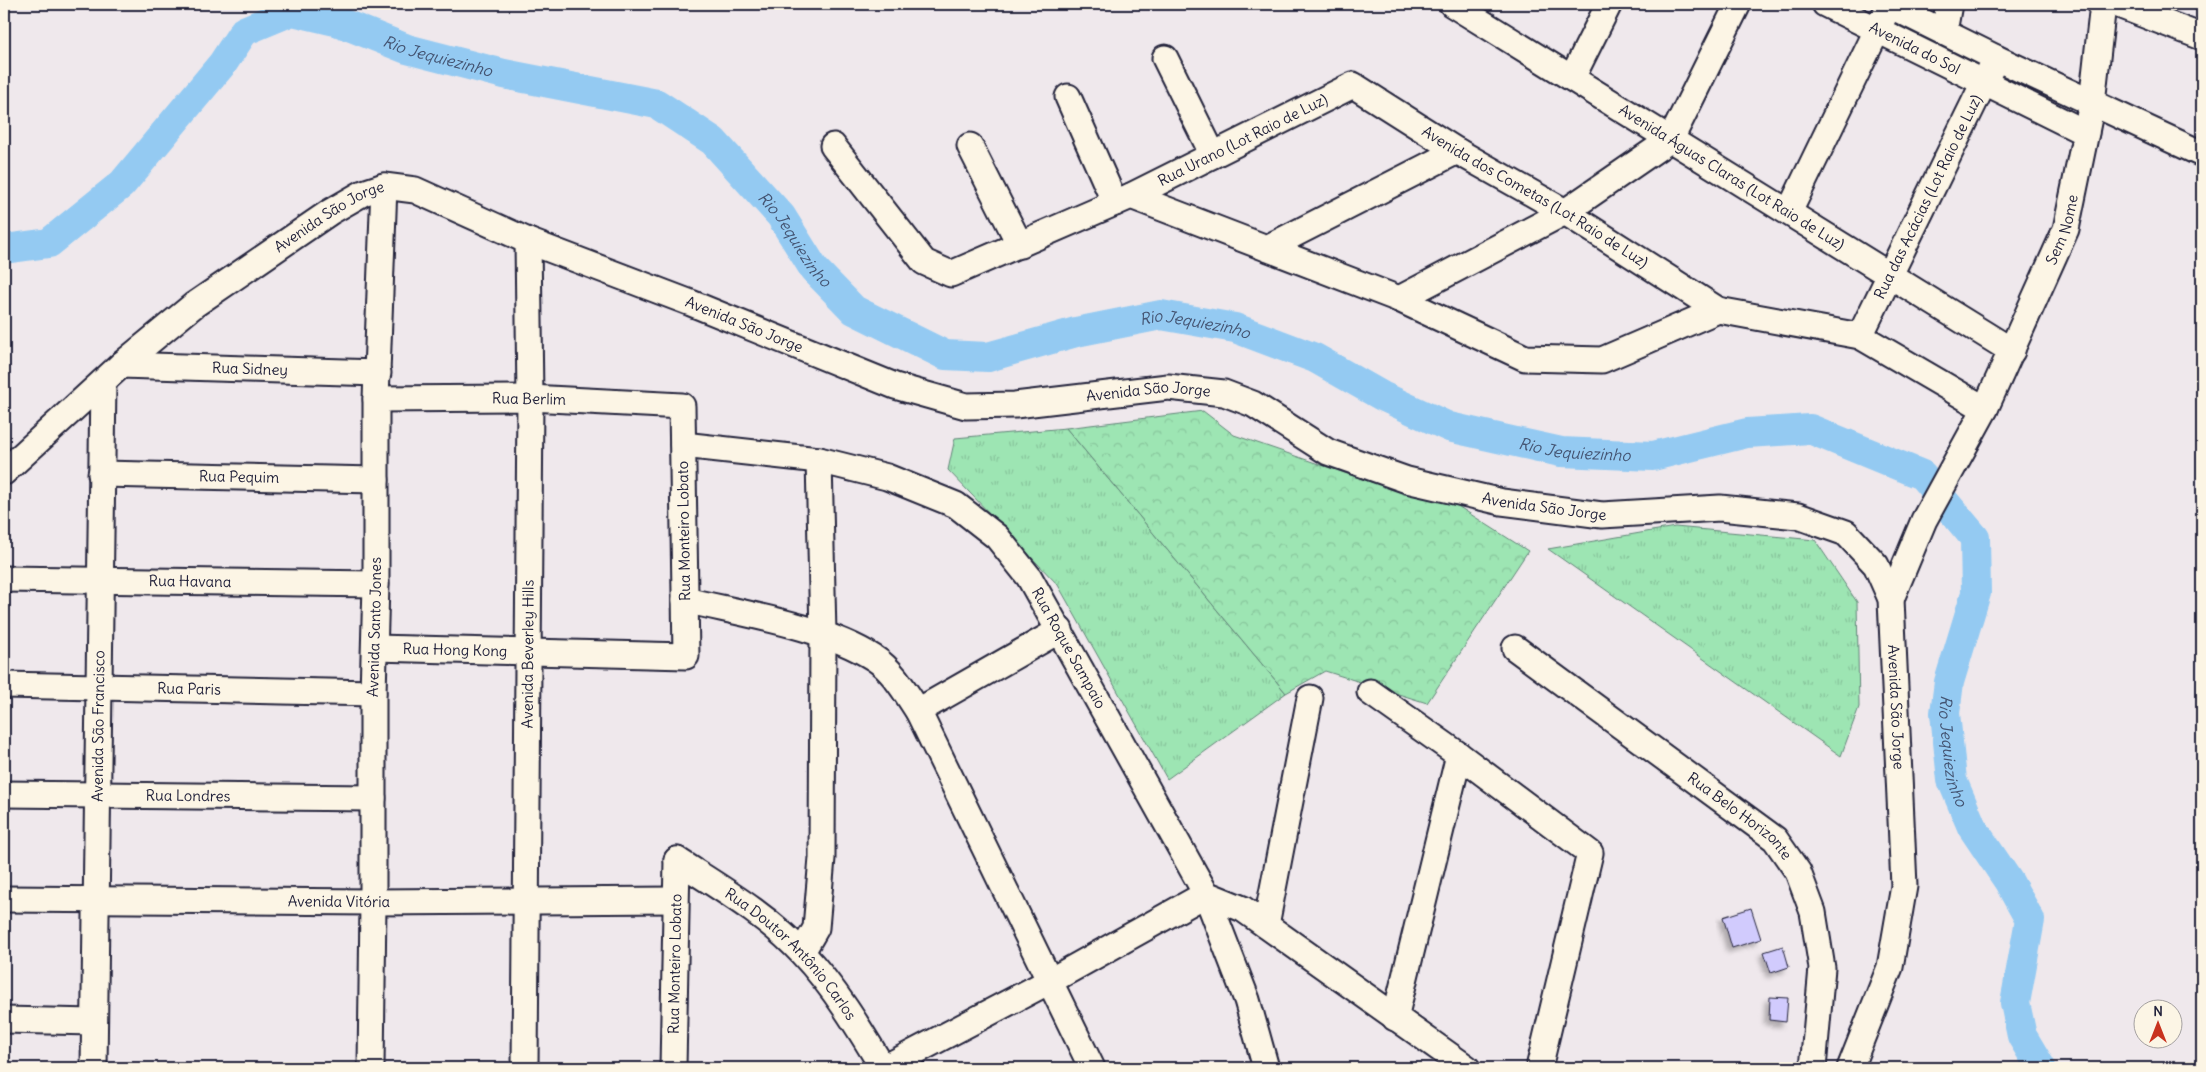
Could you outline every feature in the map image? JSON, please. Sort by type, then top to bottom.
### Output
[{"type":"street","points":[[1572,78],[1609,4]]},
{"type":"street","points":[[1399,299],[1565,212],[1672,139],[1738,4]]},
{"type":"street","name":"Avenida do Sol","points":[[1825,4],[2086,133]]},
{"type":"street","points":[[1789,212],[1878,30],[1888,4]]},
{"type":"street","name":"Avenida do Sol","points":[[1888,4],[1996,58],[2202,154]]},
{"type":"street","points":[[1944,32],[1949,4]]},
{"type":"street","name":"Sem Nome","points":[[1891,599],[1924,520],[1951,475],[1985,409],[2066,229],[2092,103],[2103,4]]},
{"type":"street","points":[[2116,4],[2202,37]]},
{"type":"street","name":"Avenida Águas Claras (Lot Raio de Luz)","points":[[1461,6],[1572,78],[1891,274],[2012,351]]},
{"type":"street","points":[[1165,58],[1213,155]]},
{"type":"street","name":"Rua das Acácias (Lot Raio de Luz)","points":[[1860,336],[1996,58]]},
{"type":"street","name":"Rua Urano (Lot Raio de Luz)","points":[[833,146],[924,262],[951,274],[1123,199],[1353,86]]},
{"type":"street","name":"Avenida dos Cometas (Lot Raio de Luz)","points":[[1353,86],[1458,151],[1565,212],[1718,310]]},
{"type":"street","points":[[1068,97],[1123,199],[1267,248],[1399,299],[1525,358],[1602,360],[1718,310],[1860,336],[1985,409]]},
{"type":"street","points":[[970,146],[1020,245]]},
{"type":"street","points":[[1267,248],[1458,151]]},
{"type":"street","name":"Avenida São Jorge","points":[[4,472],[121,365],[194,305],[314,223],[363,193],[384,186],[415,190],[528,241],[691,303],[895,386],[966,406],[1015,405],[1168,387],[1224,393],[1253,404],[1328,452],[1407,480],[1502,502],[1602,514],[1720,508],[1798,516],[1846,533],[1876,565],[1891,599],[1904,886],[1890,967],[1850,1068]]},
{"type":"street","name":"Avenida Santo Jones","points":[[371,1068],[374,902],[373,694],[376,584],[376,399],[384,186]]},
{"type":"street","name":"Avenida Beverley Hills","points":[[524,1068],[530,398],[528,241]]},
{"type":"street","name":"Rua Sidney","points":[[121,365],[378,373]]},
{"type":"street","name":"Avenida São Francisco","points":[[94,1068],[96,794],[103,382]]},
{"type":"street","name":"Rua Berlim","points":[[376,399],[530,398],[682,406]]},
{"type":"street","name":"Rua Monteiro Lobato","points":[[682,406],[686,656]]},
{"type":"street","name":"Rua Roque Sampaio","points":[[683,445],[819,460],[887,477],[956,505],[997,537],[1029,577],[1206,894],[1247,1000],[1266,1068]]},
{"type":"street","points":[[802,952],[816,928],[820,902],[822,858],[823,634],[819,460]]},
{"type":"street","name":"Rua Pequim","points":[[101,474],[376,480]]},
{"type":"street","name":"Rua Havana","points":[[4,579],[376,584]]},
{"type":"street","points":[[685,600],[823,634],[875,659],[899,684],[918,711],[1092,1068]]},
{"type":"street","points":[[918,711],[1060,630]]},
{"type":"street","name":"Rua Hong Kong","points":[[375,648],[686,656]]},
{"type":"street","name":"Rua Belo Horizonte","points":[[1515,648],[1775,839],[1798,872],[1813,912],[1822,968],[1813,1068]]},
{"type":"street","name":"Rua Paris","points":[[4,685],[373,694]]},
{"type":"street","points":[[1370,692],[1459,755],[1590,853],[1539,1068]]},
{"type":"street","points":[[1266,925],[1310,698]]},
{"type":"street","points":[[1396,1018],[1459,755]]},
{"type":"street","name":"Rua Londres","points":[[4,794],[373,798]]},
{"type":"street","name":"Rua Monteiro Lobato","points":[[673,1068],[677,860]]},
{"type":"street","name":"Rua Doutor Antônio Carlos","points":[[677,860],[743,904],[802,952],[845,1004],[884,1068]]},
{"type":"street","points":[[884,1068],[1206,894],[1243,909],[1467,1068]]},
{"type":"street","name":"Avenida Vitória","points":[[4,899],[374,902],[675,900]]},
{"type":"street","points":[[4,1020],[94,1022]]},
{"type":"green space","points":[[1203,411],[1234,435],[1371,482],[1453,503],[1528,551],[1427,703],[1325,671],[1286,693],[1066,428]]},
{"type":"green space","points":[[1066,428],[1286,693],[1167,779],[1058,585],[948,470],[955,438]]},
{"type":"green space","points":[[1675,527],[1815,540],[1857,602],[1859,707],[1841,756],[1548,549]]},
{"type":"building","points":[[1751,908],[1761,939],[1732,948],[1723,917]]},
{"type":"building","points":[[1783,946],[1789,967],[1771,973],[1764,952]]},
{"type":"building","points":[[1770,997],[1788,998],[1786,1022],[1769,1020]]},
{"type":"waterway","name":"Rio Jequiezinho","points":[[4,249],[49,243],[122,184],[223,63],[244,31],[292,11],[339,22],[407,49],[504,74],[657,104],[713,141],[781,216],[814,269],[854,310],[945,355],[988,357],[1076,332],[1161,315],[1235,328],[1315,358],[1382,396],[1449,427],[1561,452],[1653,456],[1747,433],[1810,429],[1922,475],[1975,538],[1976,593],[1949,682],[1945,713],[1952,780],[1972,827],[2009,882],[2030,920],[2015,1003],[2022,1036],[2041,1068]]}]
